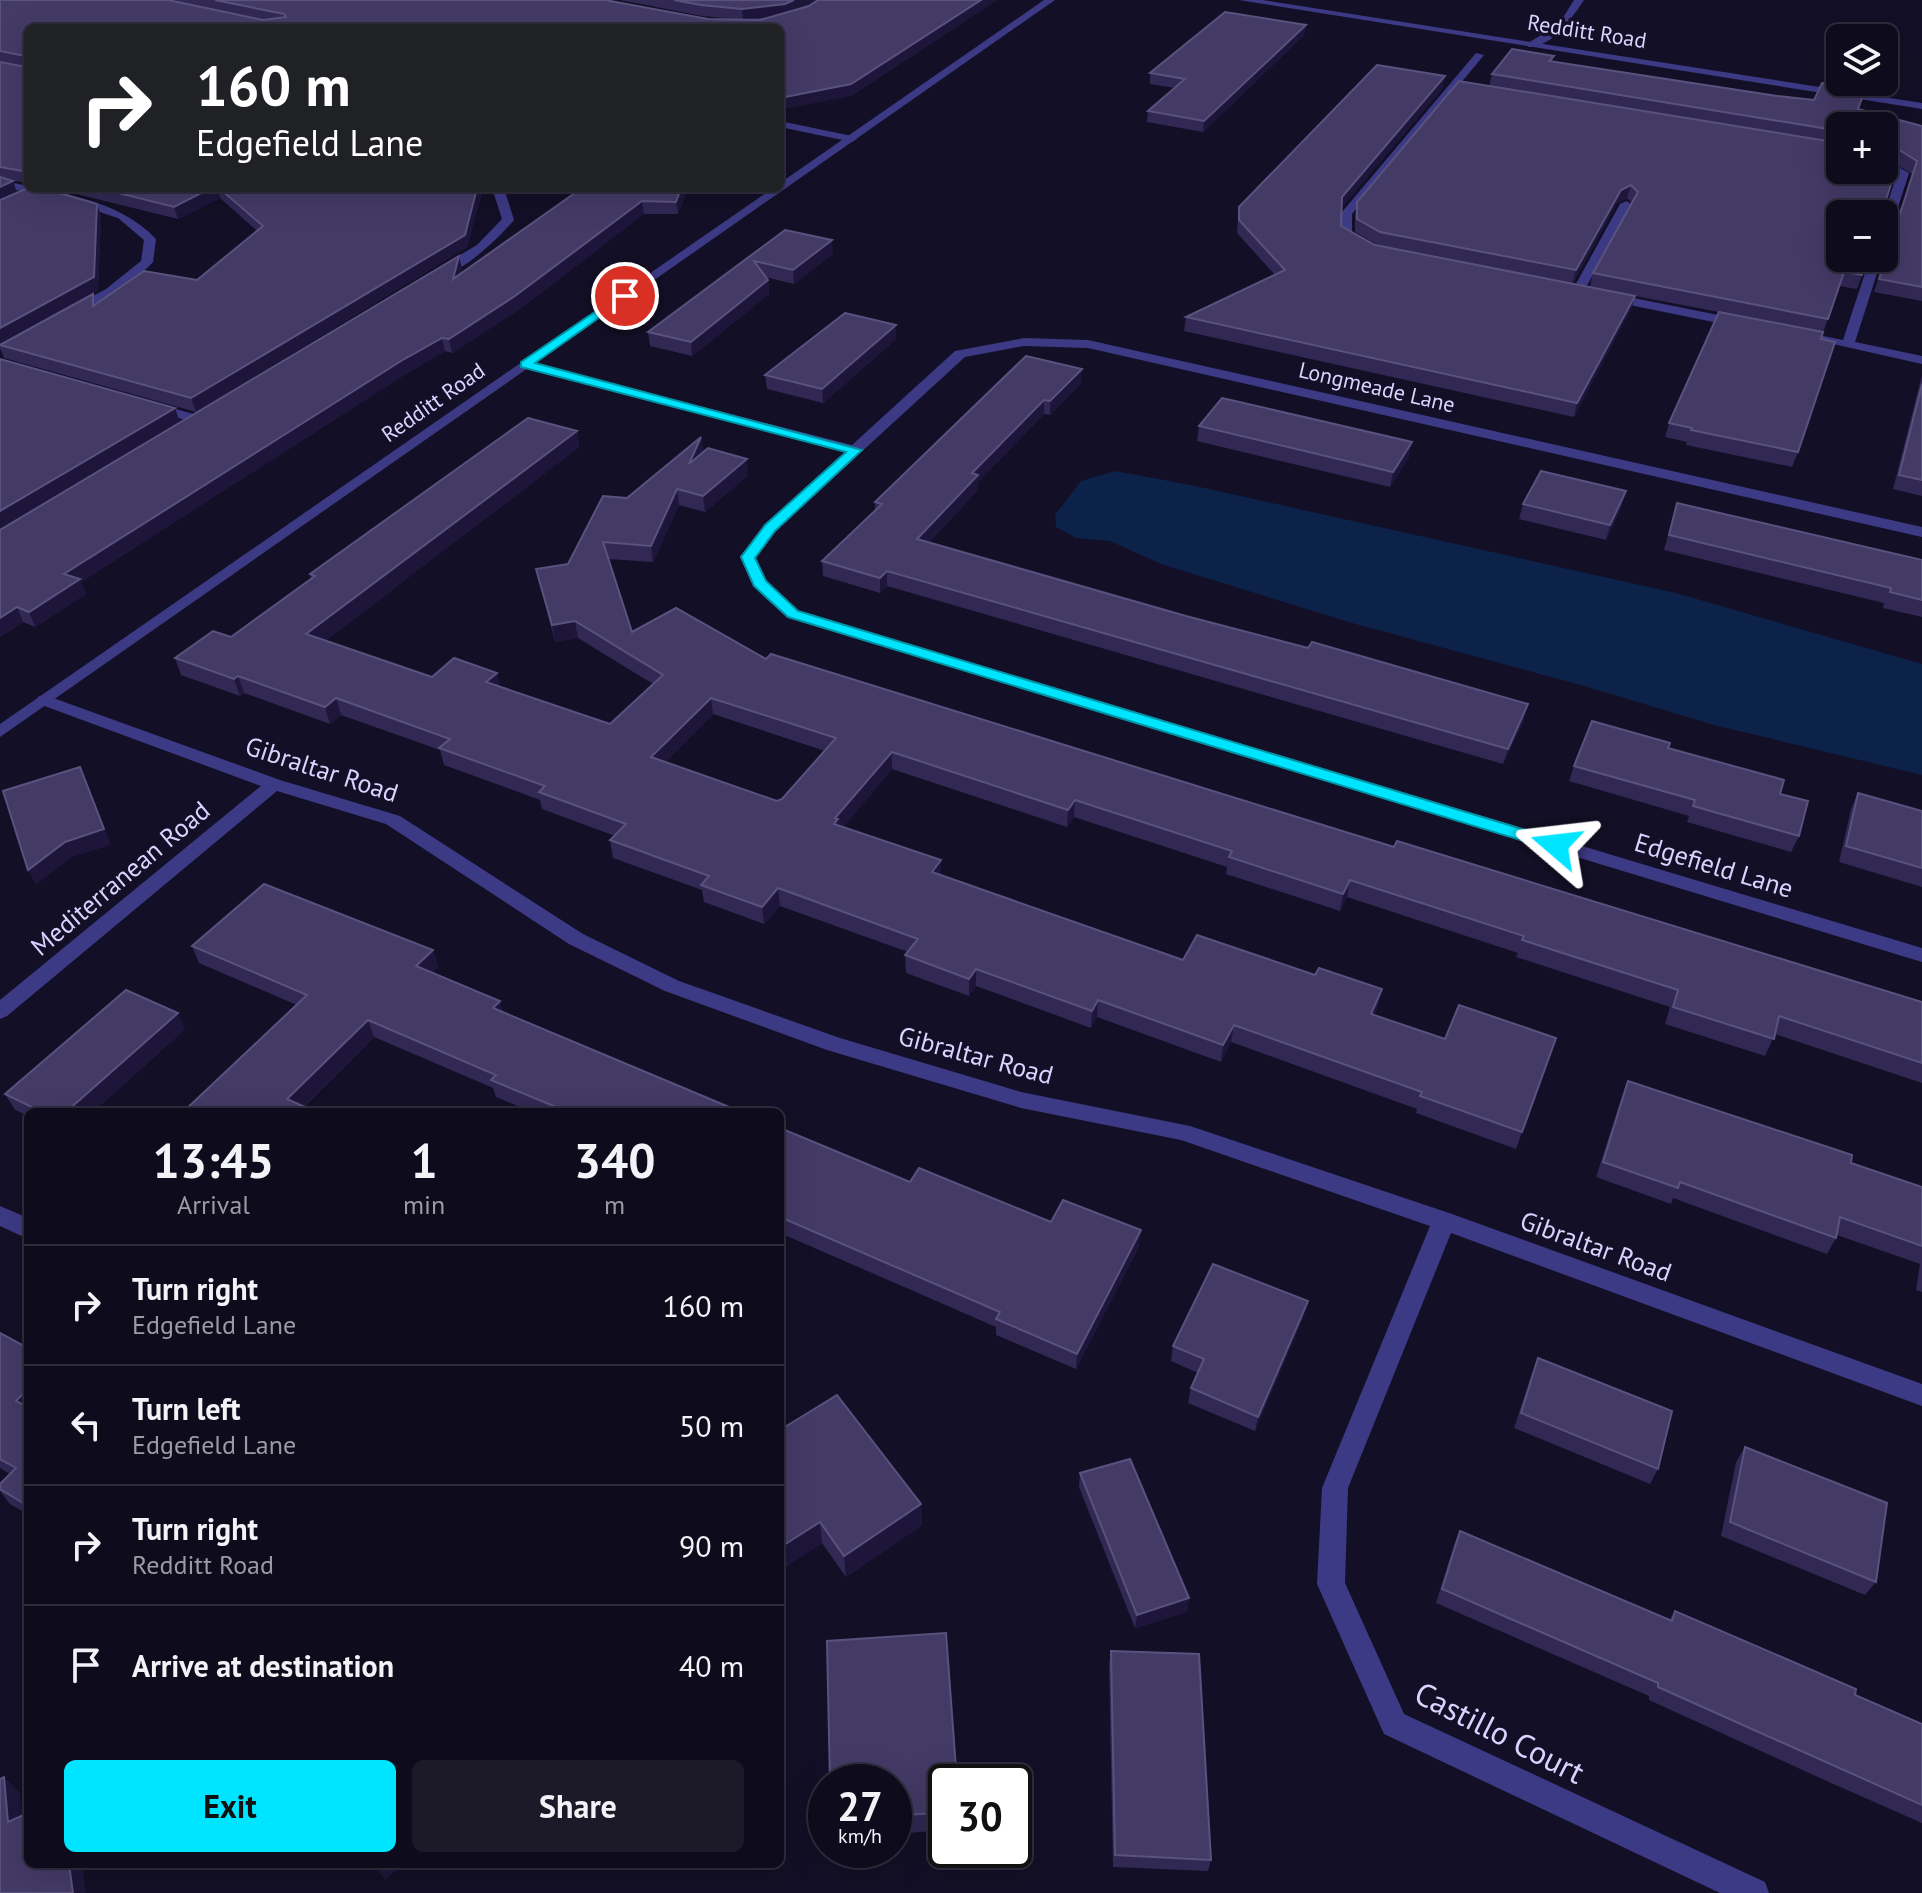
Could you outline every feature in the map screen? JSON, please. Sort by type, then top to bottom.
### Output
[{"type":"street","name":"Redditt Road","points":[[784,186],[1050,0]]},
{"type":"street","name":"Redditt Road","points":[[1244,0],[1922,106]]},
{"type":"street","points":[[1531,45],[1562,26],[1579,0]]},
{"type":"street","points":[[1373,251],[1346,236],[1346,214],[1479,55]]},
{"type":"street","points":[[1452,86],[1468,89]]},
{"type":"street","points":[[784,125],[852,139]]},
{"type":"street","points":[[1894,200],[1903,173],[1898,170]]},
{"type":"street","points":[[0,183],[24,187]]},
{"type":"street","points":[[12,203],[37,192]]},
{"type":"street","points":[[48,192],[122,216],[150,239],[147,262],[110,292],[55,323]]},
{"type":"street","points":[[426,280],[481,248],[508,220],[499,192]]},
{"type":"street","name":"Redditt Road","points":[[0,732],[775,192]]},
{"type":"street","points":[[1578,291],[1626,204]]},
{"type":"street","points":[[1848,345],[1871,272]]},
{"type":"street","points":[[1563,288],[1758,327]]},
{"type":"street","points":[[1788,333],[1922,360]]},
{"type":"street","name":"Longmeade Lane","points":[[855,450],[960,354],[996,344],[1041,339],[1088,344],[1922,532]]},
{"type":"street","points":[[525,365],[855,450]]},
{"type":"street","points":[[136,402],[196,419]]},
{"type":"street","points":[[183,427],[209,411]]},
{"type":"street","name":"Edgefield Lane","points":[[855,450],[770,528],[748,557],[759,583],[793,614],[1922,955]]},
{"type":"street","name":"Gibraltar Road","points":[[45,700],[274,784],[393,820],[576,939],[672,986],[834,1044],[1021,1100],[1182,1132],[1444,1221],[1922,1395]]},
{"type":"street","name":"Mediterranean Road","points":[[0,1011],[274,784]]},
{"type":"street","points":[[0,1215],[24,1227]]},
{"type":"street","name":"Castillo Court","points":[[1444,1221],[1335,1488],[1331,1584],[1394,1724],[1754,1893]]},
{"type":"water","points":[[1115,471],[1191,485],[1676,593],[1922,664],[1922,775],[1714,725],[1352,623],[1161,564],[1110,541],[1076,538],[1056,527],[1055,515],[1081,481]]},
{"type":"building","points":[[0,0],[168,0],[263,20],[286,17],[284,14],[215,0],[605,0],[708,19],[760,20],[809,6],[818,0],[981,0],[851,84],[784,97],[784,24],[24,24],[24,56],[0,51]]},
{"type":"building","points":[[674,0],[794,0],[785,4],[742,9]]},
{"type":"building","points":[[1225,12],[1306,25],[1204,121],[1148,111],[1185,79],[1150,73]]},
{"type":"building","points":[[1512,49],[1554,56],[1549,61],[1777,96],[1814,100],[1822,83],[1826,84],[1826,96],[1863,96],[1858,109],[1869,112],[1826,112],[1826,129],[1492,74]]},
{"type":"building","points":[[0,62],[24,67],[24,171],[0,167]]},
{"type":"building","points":[[1377,65],[1445,76],[1342,197],[1341,226],[1375,245],[1635,296],[1577,403],[1186,317],[1285,270],[1239,220],[1239,207]]},
{"type":"building","points":[[1459,81],[1826,141],[1826,184],[1891,184],[1886,200],[1826,200],[1826,272],[1844,272],[1828,319],[1593,273],[1638,192],[1631,185],[1621,190],[1576,270],[1380,232],[1357,219],[1357,202]]},
{"type":"building","points":[[1898,120],[1922,126],[1922,287],[1879,279],[1881,272],[1898,272],[1898,220],[1917,161],[1898,149]]},
{"type":"building","points":[[0,177],[13,181],[0,187]]},
{"type":"building","points":[[24,190],[56,192],[97,204],[94,277],[0,328],[0,200]]},
{"type":"building","points":[[115,192],[203,192],[174,207]]},
{"type":"building","points":[[224,192],[476,192],[465,235],[191,398],[0,345],[93,294],[93,306],[144,271],[197,280],[263,226]]},
{"type":"building","points":[[576,192],[680,192],[676,202],[642,201],[515,296],[449,339],[442,338],[401,361],[64,574],[80,579],[29,612],[17,607],[0,618],[0,530],[459,256],[453,279]]},
{"type":"building","points":[[785,230],[832,240],[793,270],[754,261],[768,280],[691,342],[648,332]]},
{"type":"building","points":[[1719,312],[1823,332],[1821,339],[1835,342],[1798,452],[1669,423]]},
{"type":"building","points":[[845,313],[896,325],[822,389],[765,375]]},
{"type":"building","points":[[1026,356],[1082,369],[1050,401],[1044,400],[972,473],[978,475],[917,539],[1186,616],[1308,648],[1312,642],[1528,704],[1508,749],[887,571],[880,578],[822,561],[882,504],[875,502]]},
{"type":"building","points":[[0,359],[175,408],[0,511]]},
{"type":"building","points":[[1922,384],[1922,480],[1899,475]]},
{"type":"building","points":[[1222,398],[1412,442],[1393,472],[1199,426]]},
{"type":"building","points":[[528,418],[577,431],[306,634],[432,677],[454,658],[497,673],[486,682],[610,724],[663,675],[575,621],[552,625],[536,569],[568,564],[603,496],[627,498],[701,437],[689,464],[708,448],[747,459],[703,496],[677,489],[651,546],[603,542],[632,632],[676,608],[766,659],[771,654],[1394,847],[1397,841],[1922,1002],[1922,1063],[1779,1016],[1774,1039],[1673,1007],[1678,990],[1522,940],[1524,936],[1350,880],[1343,894],[1229,857],[1232,851],[1075,800],[1068,810],[892,752],[835,818],[838,819],[834,824],[941,860],[932,872],[1183,960],[1197,935],[1315,975],[1319,968],[1382,989],[1371,1014],[1445,1039],[1459,1005],[1556,1038],[1522,1132],[1420,1096],[1422,1092],[1234,1025],[1223,1045],[1098,1000],[1092,1011],[976,969],[969,979],[905,955],[918,939],[778,888],[762,907],[701,885],[709,876],[610,840],[626,824],[539,792],[545,786],[439,748],[450,739],[336,698],[325,707],[238,676],[234,679],[175,658],[213,631],[231,637],[315,576],[310,574]],"holes":[[[711,698],[836,738],[777,801],[651,757]]]},
{"type":"building","points":[[1541,471],[1626,491],[1610,525],[1523,504]]},
{"type":"building","points":[[1677,503],[1922,560],[1922,600],[1890,592],[1891,588],[1669,535]]},
{"type":"building","points":[[1592,721],[1670,743],[1668,748],[1784,780],[1780,794],[1808,801],[1799,836],[1693,806],[1695,800],[1574,766]]},
{"type":"building","points":[[80,767],[104,829],[65,842],[28,870],[3,791]]},
{"type":"building","points":[[1858,793],[1922,811],[1922,868],[1846,846]]},
{"type":"building","points":[[264,884],[433,950],[416,966],[500,1001],[493,1008],[731,1108],[558,1108],[491,1080],[496,1075],[368,1020],[287,1099],[307,1108],[187,1108],[307,995],[192,946]]},
{"type":"building","points":[[126,990],[178,1013],[71,1108],[34,1108],[5,1094]]},
{"type":"building","points":[[1628,1081],[1852,1155],[1851,1163],[1922,1187],[1922,1246],[1840,1217],[1836,1238],[1680,1182],[1678,1188],[1603,1162]]},
{"type":"building","points":[[784,1130],[910,1182],[919,1168],[1051,1222],[1063,1200],[1141,1230],[1077,1354],[996,1319],[1000,1312],[784,1219]]},
{"type":"building","points":[[1213,1264],[1308,1301],[1258,1417],[1191,1388],[1204,1359],[1173,1346]]},
{"type":"building","points":[[0,1333],[24,1346],[24,1393],[16,1401],[24,1405],[24,1504],[0,1489],[0,1484],[16,1468],[0,1459]]},
{"type":"building","points":[[1538,1358],[1672,1411],[1658,1469],[1521,1413]]},
{"type":"building","points":[[837,1395],[921,1504],[844,1556],[820,1522],[784,1545],[784,1428]]},
{"type":"building","points":[[1745,1447],[1887,1503],[1876,1582],[1730,1522]]},
{"type":"building","points":[[1130,1459],[1189,1598],[1137,1615],[1080,1473]]},
{"type":"building","points":[[1460,1531],[1672,1621],[1675,1611],[1856,1689],[1855,1695],[1922,1724],[1922,1805],[1658,1687],[1658,1683],[1442,1589]]},
{"type":"building","points":[[946,1633],[956,1764],[928,1764],[928,1813],[912,1815],[912,1764],[830,1764],[827,1641]]},
{"type":"building","points":[[1111,1651],[1199,1654],[1211,1860],[1115,1855]]},
{"type":"building","points":[[4,1777],[8,1822],[24,1815],[24,1868],[70,1868],[73,1893],[0,1893],[0,1779]]},
{"type":"route","points":[[625,296],[525,365],[855,450],[770,528],[748,557],[759,583],[793,614],[1556,845]]}]
